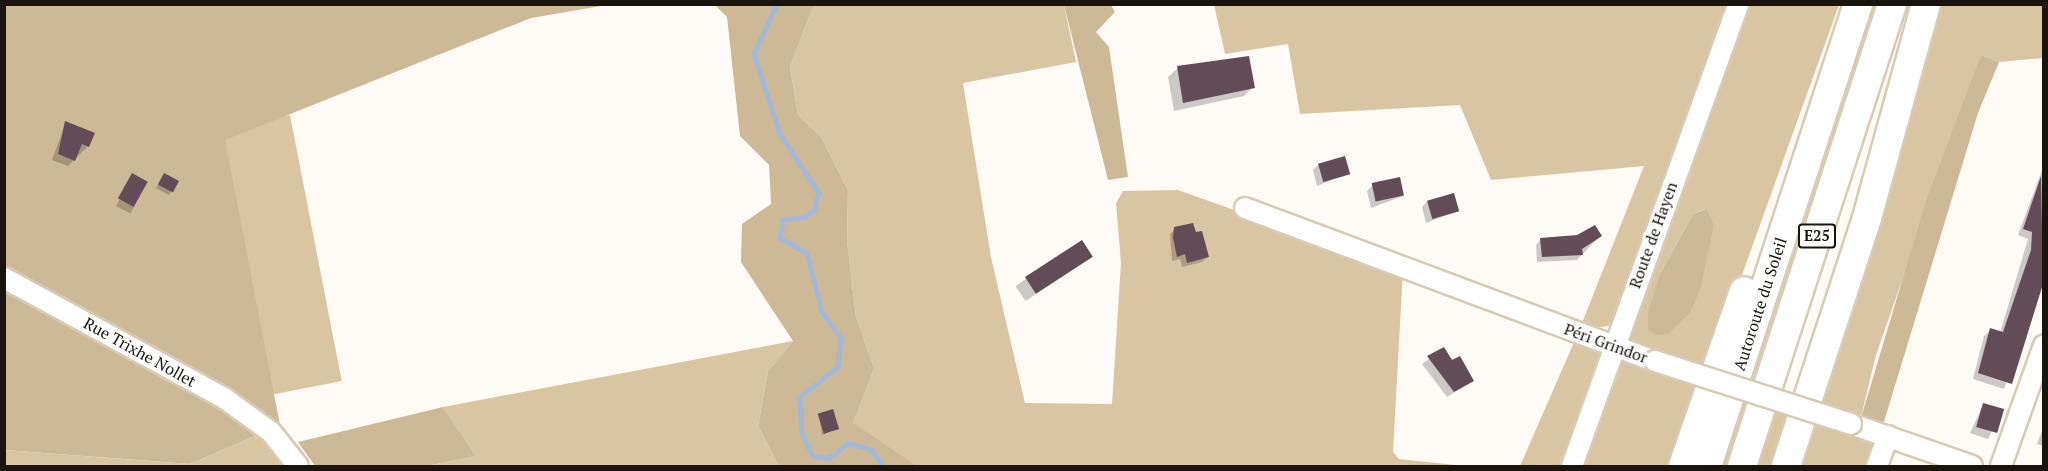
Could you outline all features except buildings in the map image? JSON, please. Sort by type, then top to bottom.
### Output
[{"type":"highway","name":"Autoroute du Soleil","points":[[1707,466],[1858,4]]},
{"type":"highway","name":"Autoroute du Soleil","points":[[1743,466],[1892,4]]},
{"type":"highway","points":[[1786,466],[1867,218],[1926,4]]},
{"type":"highway","points":[[1683,466],[1798,137],[1824,107]]},
{"type":"street","name":"Route de Hayen","points":[[1572,466],[1612,346],[1738,4]]},
{"type":"street","name":"Péri Grindor","points":[[1245,208],[1612,346],[1888,436],[1972,466]]},
{"type":"street","name":"Rue Trixhe Nollet","points":[[4,278],[224,398],[271,432],[298,466]]},
{"type":"street","points":[[2001,466],[2043,345]]},
{"type":"street","points":[[1877,466],[1888,436]]},
{"type":"shaded area","points":[[4,5],[607,5],[531,18],[225,140],[280,425],[190,464],[5,450]]},
{"type":"shaded area","points":[[715,5],[814,5],[790,66],[798,115],[821,137],[848,190],[847,241],[856,317],[874,368],[853,423],[917,466],[779,466],[758,426],[768,371],[793,341],[741,262],[742,224],[771,204],[769,165],[740,136],[727,17]]},
{"type":"shaded area","points":[[814,5],[1064,5],[1076,62],[963,83],[991,257],[1025,403],[1112,404],[1121,263],[1116,203],[1123,191],[1178,190],[1403,270],[1393,452],[1399,459],[1465,466],[917,466],[865,434],[853,423],[874,368],[856,317],[847,241],[848,190],[821,137],[798,115],[790,66]]},
{"type":"shaded area","points":[[1064,5],[1111,5],[1115,12],[1096,32],[1109,47],[1128,177],[1108,180]]},
{"type":"shaded area","points":[[1214,5],[1733,5],[1618,309],[1609,326],[1594,328],[1582,323],[1644,166],[1491,180],[1460,105],[1300,114],[1288,44],[1225,54]]},
{"type":"shaded area","points":[[1745,5],[1839,5],[1709,367],[1628,339]],"holes":[[[1705,209],[1714,223],[1660,274],[1693,214]]]},
{"type":"shaded area","points":[[1869,5],[1886,5],[1760,387],[1750,384]]},
{"type":"shaded area","points":[[1937,5],[2043,5],[2043,58],[1999,62],[1981,55],[1876,355],[1860,421],[1816,407]]},
{"type":"shaded area","points":[[1981,55],[1999,62],[1978,113],[1883,425],[1860,421],[1926,201]]},
{"type":"shaded area","points":[[290,115],[342,381],[273,394],[221,128]]},
{"type":"shaded area","points":[[1706,209],[1714,223],[1701,287],[1690,313],[1668,334],[1657,335],[1648,330],[1648,313],[1660,274],[1693,214]]},
{"type":"shaded area","points":[[1575,340],[1600,352],[1562,466],[1520,466]]},
{"type":"shaded area","points":[[793,341],[768,371],[758,426],[779,466],[427,466],[476,456],[443,407]]},
{"type":"shaded area","points":[[1618,359],[1878,440],[1869,466],[1583,466]]},
{"type":"shaded area","points":[[443,407],[476,456],[427,466],[315,466],[298,442]]},
{"type":"shaded area","points":[[264,432],[292,466],[5,466],[4,450],[190,464]]},
{"type":"waterway","points":[[777,4],[754,54],[780,134],[819,193],[814,210],[805,217],[783,220],[780,238],[807,253],[822,312],[841,338],[838,367],[800,397],[802,433],[813,456],[829,458],[848,443],[871,449],[883,466]]}]
